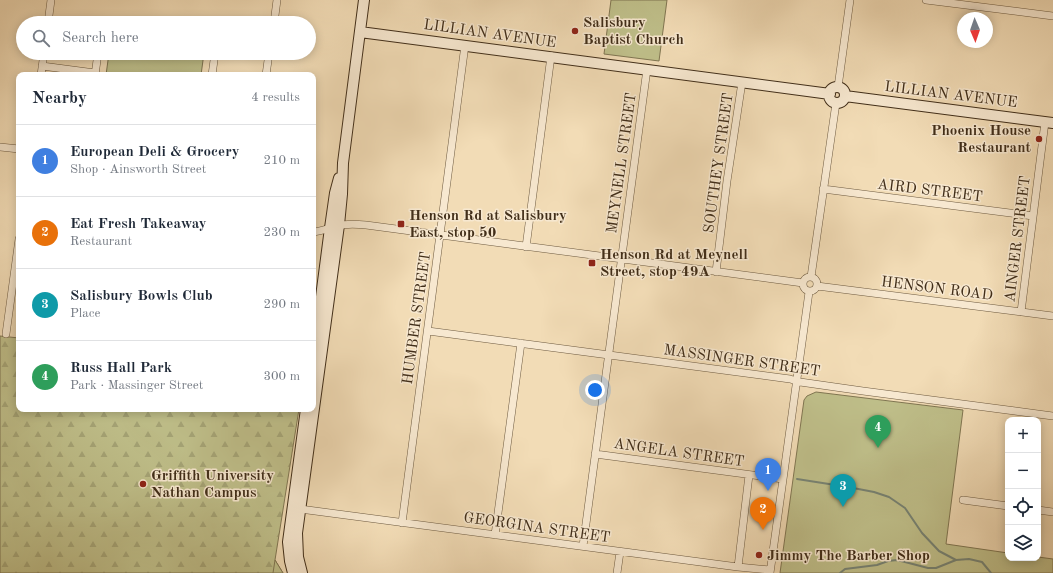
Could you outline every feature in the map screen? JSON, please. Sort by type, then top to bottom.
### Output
[{"type":"main road","points":[[316,339],[334,227],[342,194],[343,163],[364,0]]},
{"type":"main road","name":"LILLIAN AVENUE","points":[[360,32],[742,82],[834,90]]},
{"type":"main road","points":[[834,90],[844,91],[845,96],[843,100],[836,102],[832,100],[834,90]]},
{"type":"main road","name":"LILLIAN AVENUE","points":[[845,96],[1049,122]]},
{"type":"main road","points":[[316,346],[318,326]]},
{"type":"main road","points":[[293,573],[288,542],[306,412]]},
{"type":"main road","points":[[302,573],[297,545],[310,412]]},
{"type":"street","points":[[49,16],[51,0]]},
{"type":"street","points":[[275,16],[277,0]]},
{"type":"street","points":[[834,90],[850,0]]},
{"type":"street","points":[[926,0],[1053,16]]},
{"type":"street","name":"HUMBER STREET","points":[[402,522],[465,45]]},
{"type":"street","points":[[526,247],[551,56]]},
{"type":"street","points":[[41,72],[43,60]]},
{"type":"street","points":[[95,72],[97,60]]},
{"type":"street","points":[[212,72],[214,60]]},
{"type":"street","points":[[266,72],[268,60]]},
{"type":"street","points":[[42,66],[82,72]]},
{"type":"street","name":"MEYNELL STREET","points":[[583,546],[646,69]]},
{"type":"street","name":"SOUTHEY STREET","points":[[716,272],[727,181],[742,82]]},
{"type":"street","points":[[811,277],[836,102]]},
{"type":"street","name":"AINGER STREET","points":[[1021,312],[1033,216],[1049,122]]},
{"type":"street","points":[[0,147],[16,149]]},
{"type":"street","name":"AIRD STREET","points":[[823,189],[1033,216]]},
{"type":"street","points":[[316,232],[348,224],[373,226],[803,283]]},
{"type":"street","points":[[803,283],[805,279],[811,277]]},
{"type":"street","points":[[809,292],[815,290],[818,286],[817,281],[811,277]]},
{"type":"street","points":[[803,283],[805,290],[809,292]]},
{"type":"street","name":"HENSON ROAD","points":[[818,286],[1053,316]]},
{"type":"street","points":[[6,334],[16,290]]},
{"type":"street","points":[[770,572],[809,292]]},
{"type":"street","name":"MASSINGER STREET","points":[[428,331],[1053,416]]},
{"type":"street","points":[[495,535],[520,343]]},
{"type":"street","name":"ANGELA STREET","points":[[595,454],[783,479]]},
{"type":"street","points":[[738,567],[749,475]]},
{"type":"street","points":[[963,500],[1005,506]]},
{"type":"street","name":"GEORGINA STREET","points":[[300,509],[770,572]]},
{"type":"street","points":[[1041,510],[1053,512]]},
{"type":"street","points":[[617,573],[620,552]]},
{"type":"green space","points":[[611,0],[667,0],[659,61],[604,54]]},
{"type":"green space","points":[[108,60],[203,60],[201,72],[106,72]]},
{"type":"green space","name":"Griffith University Nathan Campus","points":[[0,336],[16,338],[16,412],[299,412],[275,560],[283,573],[0,573]]},
{"type":"green space","points":[[816,392],[963,410],[946,544],[1005,553],[1005,561],[1041,561],[1041,557],[1053,559],[1053,573],[780,573],[804,400],[807,396]]},
{"type":"green space","points":[[275,560],[283,573],[273,573]]},
{"type":"waterway","points":[[797,479],[874,492],[889,497],[905,508],[922,533],[939,551],[956,560]]},
{"type":"waterway","points":[[840,573],[845,569],[877,565],[888,561],[897,560],[928,568],[936,568],[956,560],[969,559],[982,562],[991,573]]},
{"type":"place","name":"Salisbury Baptist Church","points":[[575,31]]},
{"type":"place","name":"Phoenix House Restaurant","points":[[1039,139]]},
{"type":"place","name":"Henson Rd at Salisbury East, stop 50","points":[[401,224]]},
{"type":"place","name":"Henson Rd at Meynell Street, stop 49A","points":[[592,263]]},
{"type":"place","name":"Russ Hall Park","points":[[878,448]]},
{"type":"place","name":"Griffith University Nathan Campus","points":[[143,484]]},
{"type":"place","name":"European Deli & Grocery","points":[[768,491]]},
{"type":"place","name":"Salisbury Bowls Club","points":[[843,507]]},
{"type":"place","name":"Eat Fresh Takeaway","points":[[763,530]]},
{"type":"place","name":"Jimmy The Barber Shop","points":[[759,555]]}]
